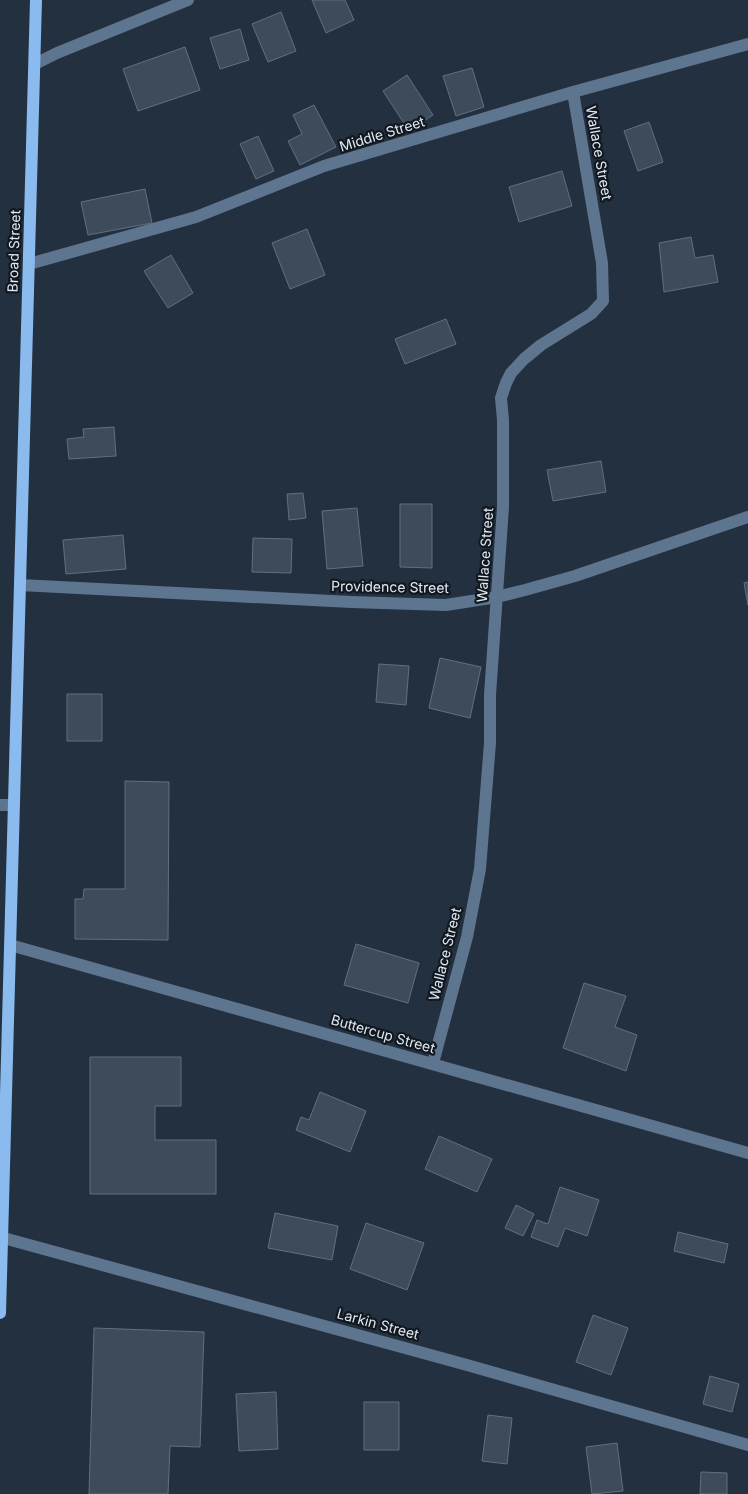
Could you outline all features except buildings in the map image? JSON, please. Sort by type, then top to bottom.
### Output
[{"type":"main road","name":"Broad Street","points":[[0,1313],[4,1004],[10,945],[36,0]]},
{"type":"street","points":[[35,64],[188,0]]},
{"type":"street","name":"Middle Street","points":[[29,264],[196,218],[324,166],[573,92],[748,44]]},
{"type":"street","name":"Wallace Street","points":[[434,1063],[466,937],[480,869],[490,743],[490,695],[503,507],[503,420],[501,398],[511,373],[524,359],[591,314],[603,301],[602,263],[573,92]]},
{"type":"street","name":"Providence Street","points":[[20,585],[446,605],[497,597],[576,576],[748,517]]},
{"type":"street","points":[[0,805],[14,805]]},
{"type":"street","name":"Buttercup Street","points":[[10,945],[748,1152]]},
{"type":"street","name":"Larkin Street","points":[[1,1236],[458,1362],[748,1445]]}]
